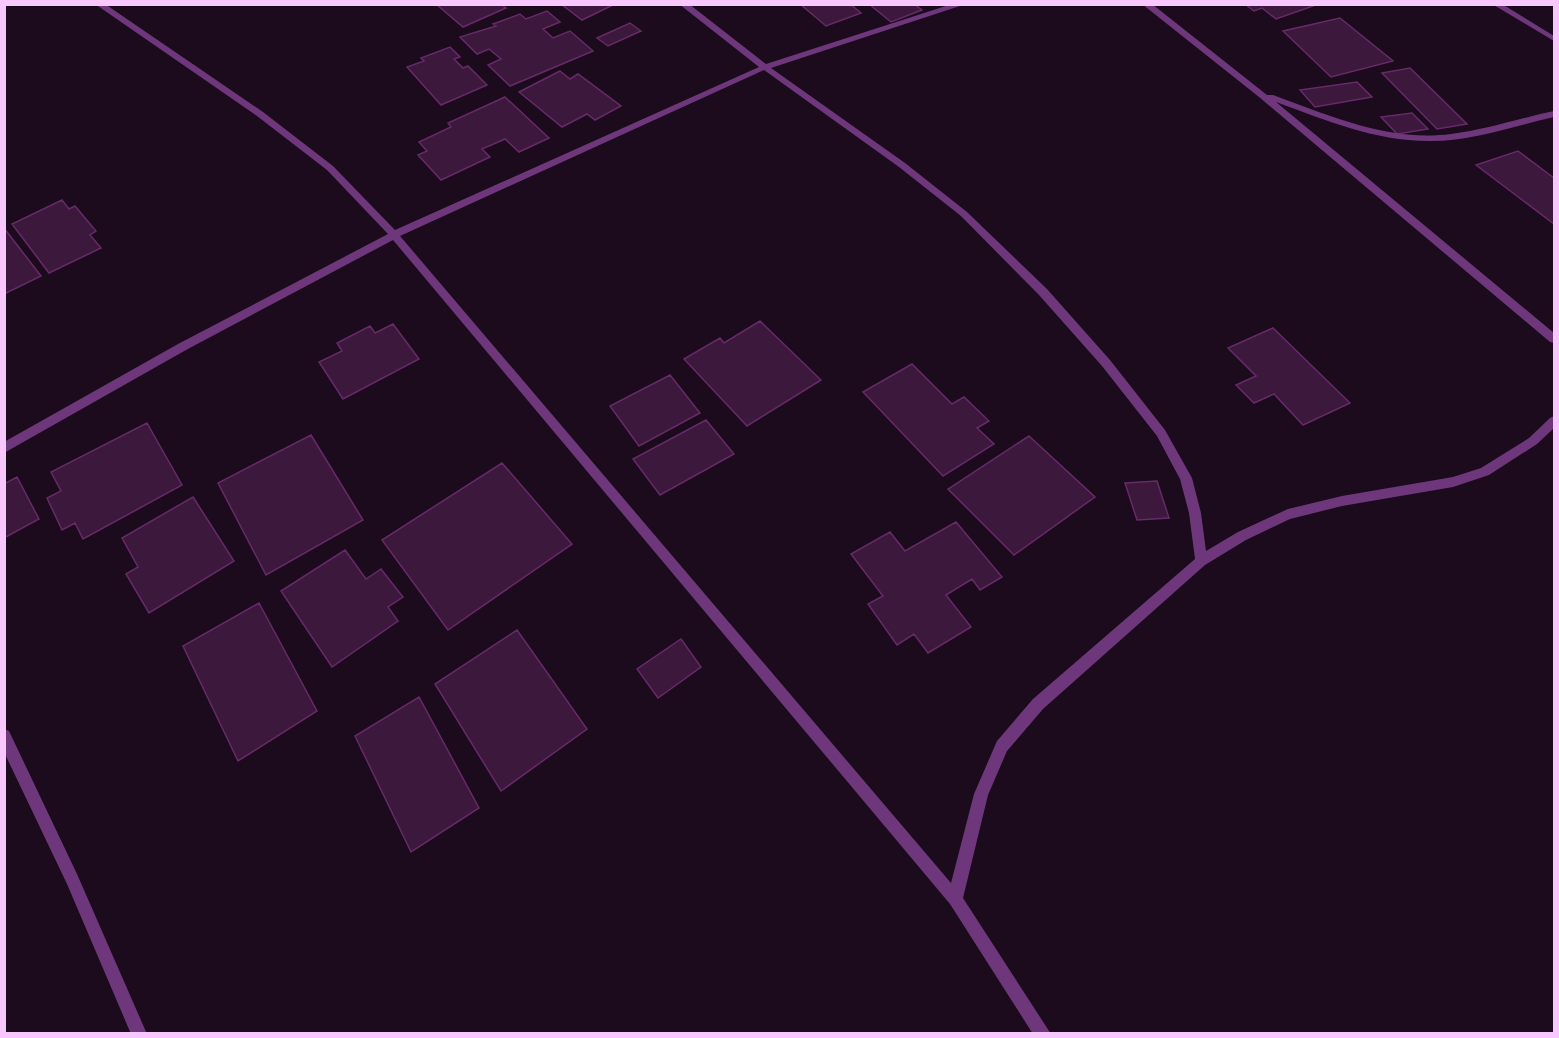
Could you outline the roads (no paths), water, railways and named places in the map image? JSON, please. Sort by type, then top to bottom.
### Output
[{"type":"street","points":[[99,4],[260,114],[330,168],[394,235],[955,899],[1043,1034]]},
{"type":"street","points":[[683,4],[765,67],[902,165],[964,214],[1043,292],[1098,354],[1161,433],[1186,478],[1196,513],[1201,561]]},
{"type":"street","points":[[4,448],[182,347],[394,235],[765,67],[962,4]]},
{"type":"street","points":[[1146,4],[1262,94],[1554,339]]},
{"type":"street","points":[[1496,4],[1554,39]]},
{"type":"street","points":[[1262,94],[1340,122],[1379,132],[1426,138],[1450,137],[1554,114]]},
{"type":"street","points":[[955,899],[981,794],[1002,746],[1038,704],[1201,561],[1242,536],[1288,514],[1342,501],[1453,482],[1485,472],[1533,441],[1554,421]]},
{"type":"street","points":[[4,736],[72,879],[139,1034]]}]
